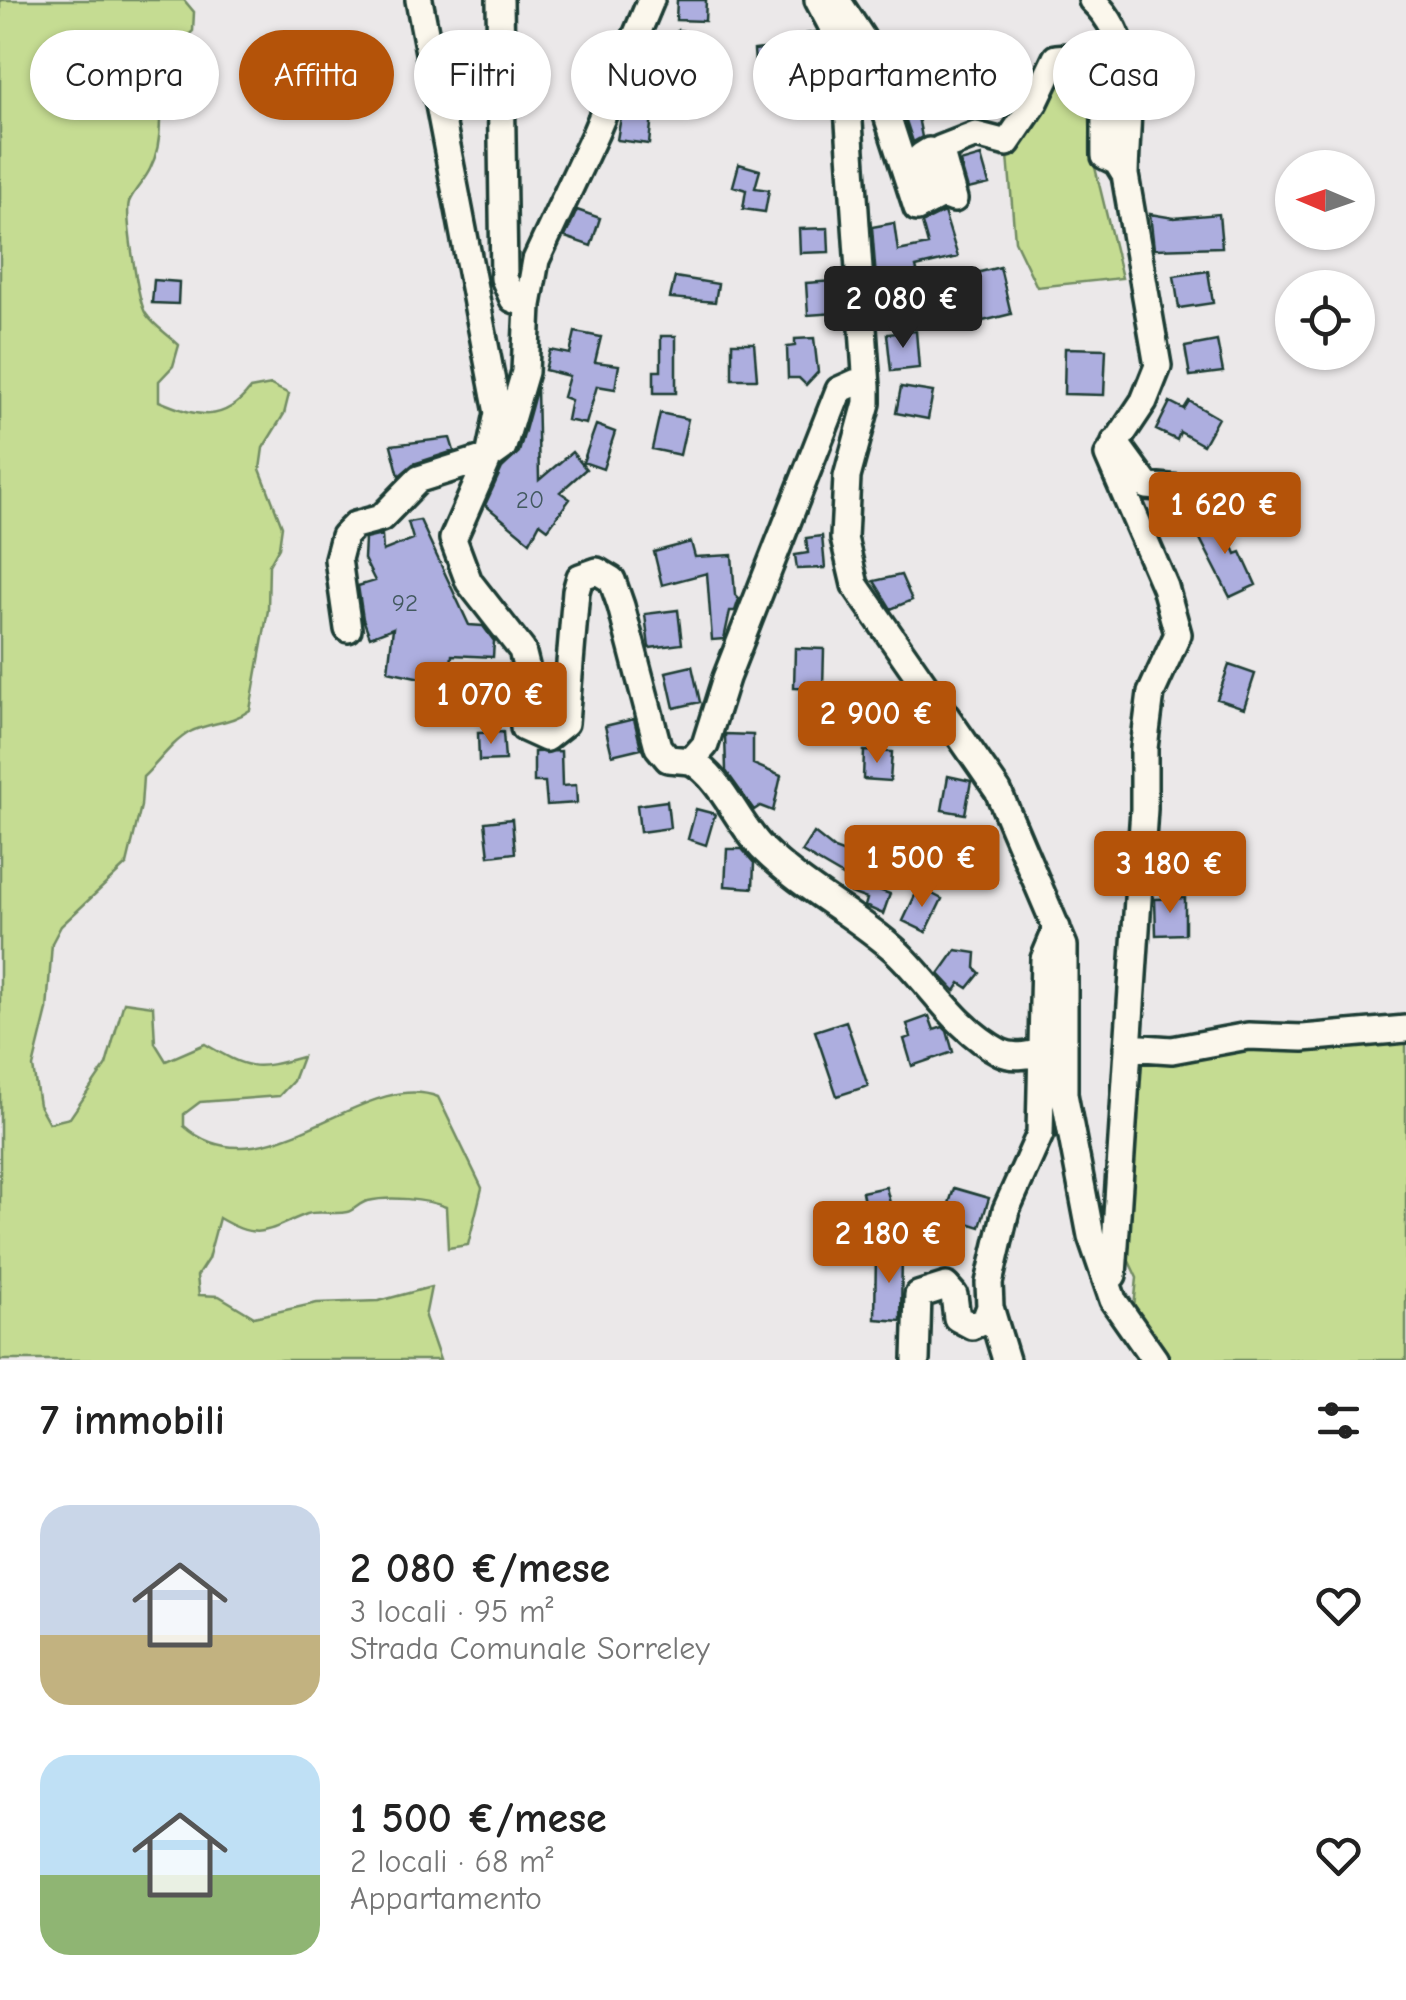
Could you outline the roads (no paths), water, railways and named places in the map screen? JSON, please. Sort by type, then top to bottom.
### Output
[{"type":"street","points":[[419,0],[498,412],[489,457],[456,529],[454,550],[469,582],[522,650],[526,666],[524,728],[546,738],[565,723],[576,591],[580,577],[597,571],[612,580],[621,606],[658,748],[668,758],[691,761],[709,772],[726,804],[761,846],[804,886],[897,952],[933,997],[966,1027],[1002,1054],[1022,1057],[1044,1051]]},
{"type":"street","points":[[500,0],[504,278],[513,299],[528,305]]},
{"type":"street","points":[[348,629],[338,559],[344,536],[355,525],[381,518],[419,480],[489,457],[503,446],[524,372],[528,305],[536,260],[596,134],[650,0]]},
{"type":"street","points":[[818,0],[844,48],[867,386],[867,403],[847,477],[844,538],[855,585],[998,791],[1064,946],[1064,1094],[1091,1236],[1113,1300],[1155,1360]]},
{"type":"street","points":[[837,0],[862,38],[917,208],[936,198],[921,156],[929,151],[946,196],[954,198],[940,149],[976,135],[1007,143],[1056,58],[1081,56],[1094,68],[1105,90],[1105,156],[1126,175]]},
{"type":"street","points":[[1092,0],[1122,40],[1128,70],[1126,175],[1158,366],[1144,401],[1108,455],[1165,587],[1178,634],[1151,693],[1144,748],[1144,809],[1112,1239],[1113,1300]]},
{"type":"street","points":[[691,761],[705,745],[726,678],[840,390],[857,382],[867,386]]},
{"type":"street","points":[[1115,442],[1146,486],[1180,490],[1198,512]]},
{"type":"street","points":[[1006,1360],[990,1307],[989,1283],[1006,1210],[1040,1134],[1044,959],[1057,928]]},
{"type":"street","points":[[1128,1047],[1172,1050],[1248,1036],[1303,1038],[1406,1028]]},
{"type":"street","points":[[916,1360],[918,1295],[946,1286],[954,1296],[957,1318],[972,1326],[985,1320],[990,1307]]}]
